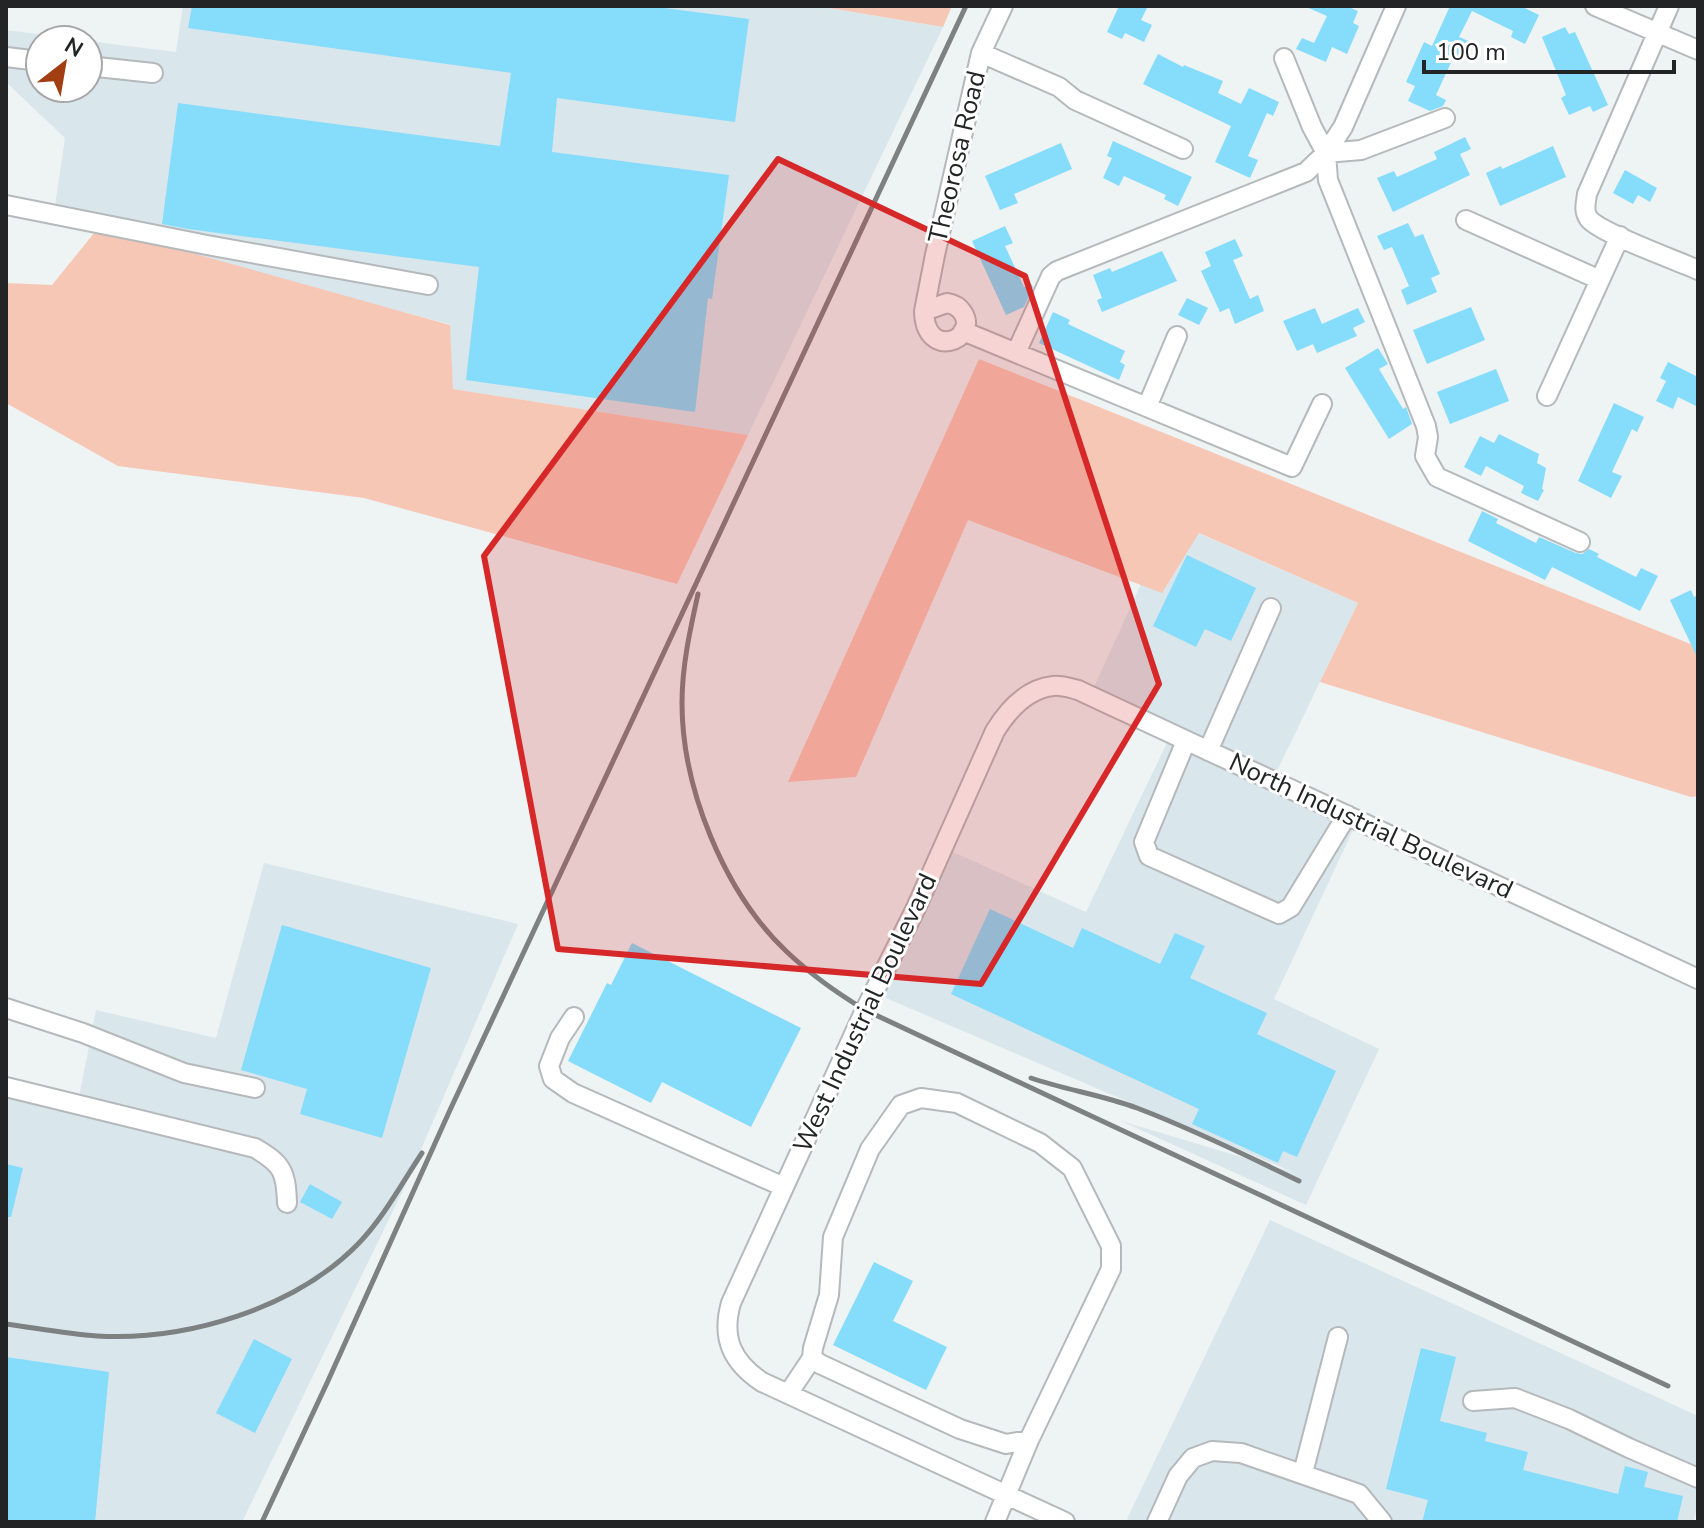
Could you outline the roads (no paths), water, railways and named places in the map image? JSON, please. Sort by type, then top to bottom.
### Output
[{"type":"street","name":"Theorosa Road","points":[[924,311],[981,53],[1003,6]]},
{"type":"street","points":[[1018,349],[1051,276],[1057,271],[1306,172],[1326,153],[1343,127],[1396,6]]},
{"type":"street","points":[[1595,6],[1698,50]]},
{"type":"street","points":[[1669,6],[1587,194],[1585,206],[1587,215],[1597,225],[1698,270]]},
{"type":"street","points":[[981,53],[1059,87],[1075,100],[1183,149]]},
{"type":"street","points":[[1284,58],[1326,153],[1328,180],[1426,426],[1425,456],[1437,477],[1580,542]]},
{"type":"street","points":[[104,68],[153,73]]},
{"type":"street","points":[[1326,153],[1361,150],[1445,118]]},
{"type":"street","points":[[6,205],[428,285]]},
{"type":"street","points":[[1466,220],[1600,280]]},
{"type":"street","points":[[1547,396],[1620,236]]},
{"type":"street","points":[[942,304],[953,304],[966,320],[963,331],[954,340],[939,341],[926,329],[924,311],[942,304]]},
{"type":"street","points":[[963,331],[1018,349],[1292,467],[1322,404]]},
{"type":"street","points":[[1147,407],[1177,336]]},
{"type":"street","points":[[1208,751],[1271,608]]},
{"type":"street","name":"North Industrial Boulevard","points":[[1041,690],[1053,686],[1078,690],[1698,979]]},
{"type":"street","name":"West Industrial Boulevard","points":[[788,1394],[747,1372],[735,1356],[728,1339],[727,1319],[731,1303],[865,1010],[916,908],[995,731],[1007,712],[1029,694],[1041,690]]},
{"type":"street","points":[[1186,741],[1144,842],[1149,856],[1279,914],[1291,907],[1347,815]]},
{"type":"street","points":[[6,1008],[83,1033],[184,1073],[255,1088]]},
{"type":"street","points":[[574,1017],[560,1038],[549,1066],[553,1079],[573,1093],[784,1187]]},
{"type":"street","points":[[6,1087],[255,1148],[276,1161],[286,1183],[287,1203]]},
{"type":"street","points":[[995,1522],[1007,1495],[1029,1440],[1111,1269],[1111,1246],[1072,1168],[1040,1143],[957,1103],[921,1098],[901,1105],[870,1149],[833,1237],[829,1295],[812,1358],[788,1394],[1007,1495],[1065,1522]]},
{"type":"street","points":[[1303,1473],[1338,1337]]},
{"type":"street","points":[[812,1358],[960,1429],[1006,1444],[1029,1440]]},
{"type":"street","points":[[1473,1401],[1515,1398],[1698,1478]]},
{"type":"street","points":[[1157,1522],[1178,1476],[1193,1458],[1212,1451],[1241,1453],[1359,1494],[1382,1522]]},
{"type":"railway","points":[[262,1522],[450,1110],[966,6]]},
{"type":"railway","points":[[698,594],[685,662],[682,703],[684,736],[699,803],[711,837],[744,899],[764,927],[805,968],[865,1010],[1668,1386]]},
{"type":"railway","points":[[1031,1078],[1137,1108],[1299,1181]]},
{"type":"railway","points":[[6,1324],[85,1335],[131,1336],[202,1326],[271,1303],[304,1286],[359,1243],[385,1211],[422,1153]]}]
